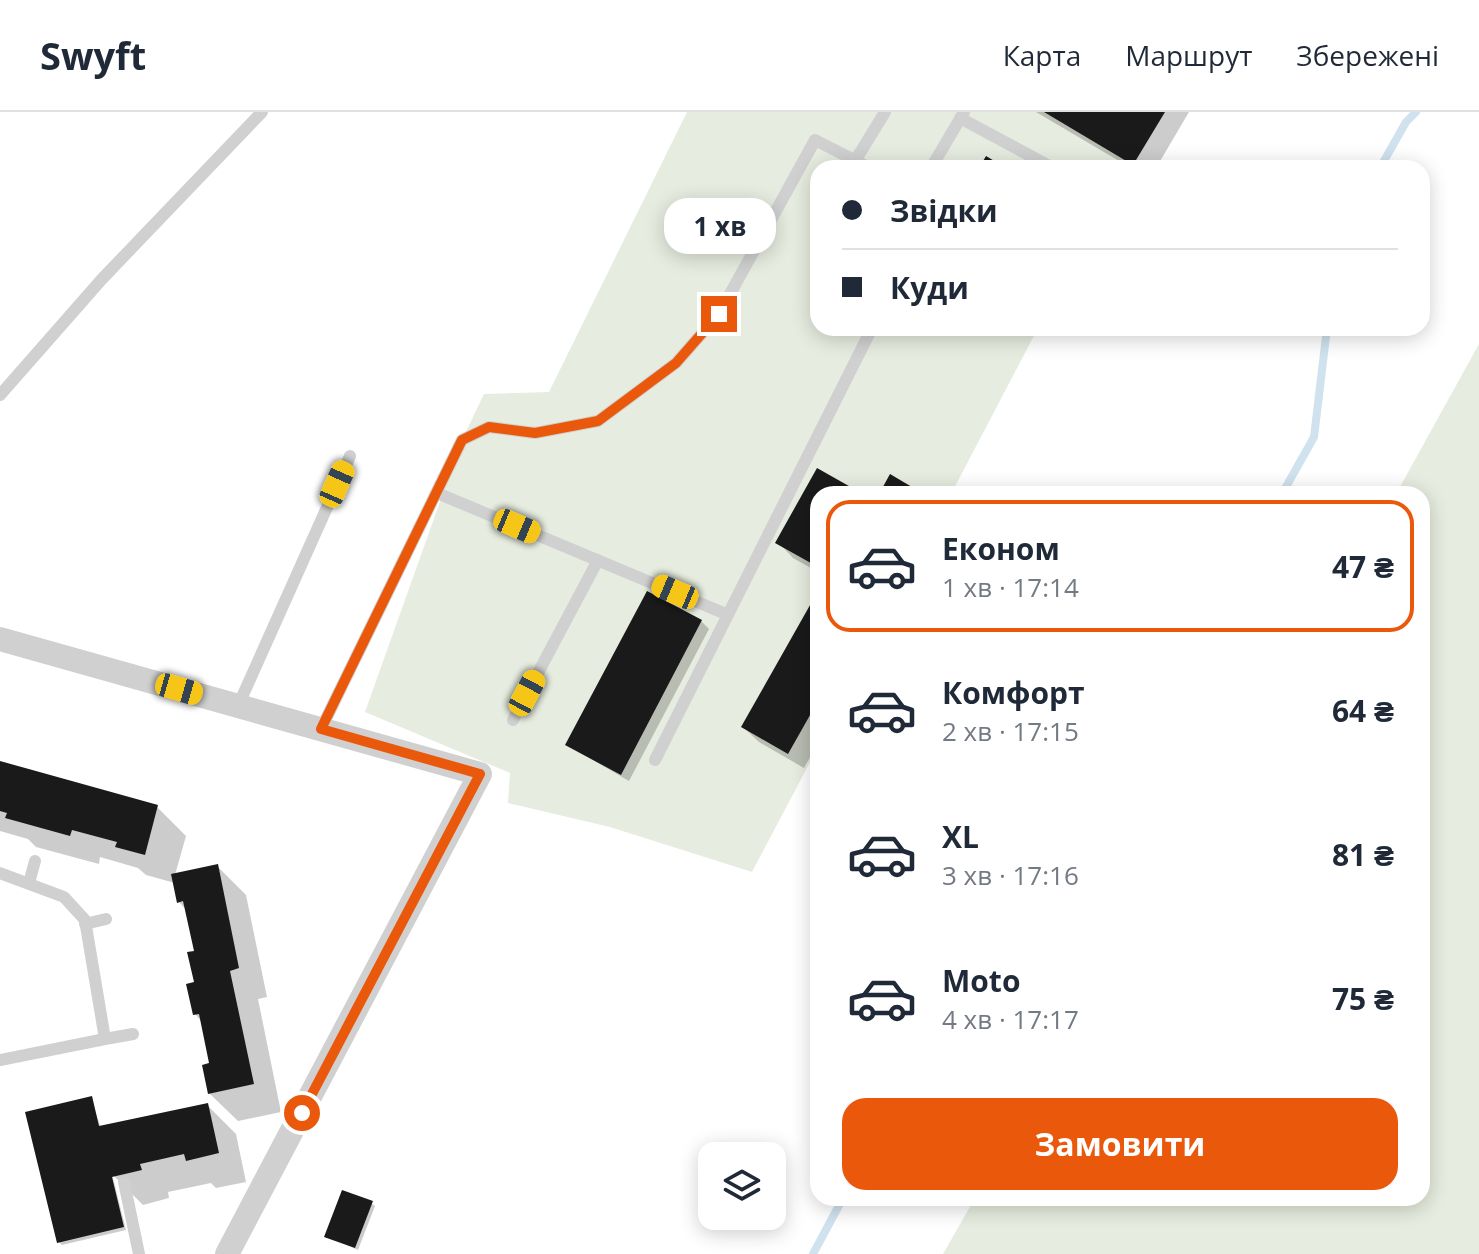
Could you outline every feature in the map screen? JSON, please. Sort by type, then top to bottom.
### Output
[{"type":"street","points":[[0,639],[480,774],[227,1254]]},
{"type":"lane","points":[[0,395],[102,279],[262,112]]},
{"type":"lane","points":[[856,160],[885,112]]},
{"type":"lane","points":[[936,160],[962,115],[1039,160]]},
{"type":"lane","points":[[321,729],[462,440],[489,427],[535,433],[598,421],[676,363],[719,314],[815,140],[853,160]]},
{"type":"lane","points":[[655,760],[868,336]]},
{"type":"lane","points":[[238,706],[350,456]]},
{"type":"lane","points":[[437,493],[726,614]]},
{"type":"lane","points":[[513,720],[598,560]]},
{"type":"lane","points":[[29,883],[35,861]]},
{"type":"lane","points":[[0,873],[64,897],[85,924],[105,1039]]},
{"type":"lane","points":[[85,924],[106,919]]},
{"type":"lane","points":[[0,1060],[133,1034]]},
{"type":"lane","points":[[124,1182],[139,1254]]},
{"type":"shaded area","points":[[687,112],[1160,112],[1133,160],[810,160],[810,336],[1034,336],[955,486],[810,486],[810,762],[752,872],[610,827],[508,803],[510,773],[365,712],[462,440],[484,394],[549,392]]},
{"type":"shaded area","points":[[1479,344],[1479,1254],[943,1254],[970,1206],[1430,1206],[1430,486],[1400,486]]},
{"type":"building","points":[[1044,112],[1165,112],[1136,160],[1125,160]]},
{"type":"building","points":[[817,468],[849,486],[810,486],[810,563],[775,543]]},
{"type":"building","points":[[890,474],[910,486],[883,486]]},
{"type":"building","points":[[647,591],[702,620],[621,775],[565,745]]},
{"type":"building","points":[[810,605],[810,715],[788,754],[741,727]]},
{"type":"building","points":[[0,761],[158,805],[145,855],[115,847],[117,842],[72,830],[70,836],[5,818],[7,813],[0,811]]},
{"type":"building","points":[[218,864],[239,968],[230,971],[254,1084],[208,1094],[202,1065],[209,1063],[199,1014],[193,1015],[186,984],[194,982],[187,952],[194,951],[183,901],[177,903],[171,874]]},
{"type":"building","points":[[92,1096],[99,1126],[208,1103],[219,1153],[186,1161],[184,1154],[140,1164],[142,1170],[112,1177],[124,1227],[57,1243],[25,1112]]},
{"type":"building","points":[[342,1190],[373,1201],[355,1248],[324,1237]]},
{"type":"waterway","points":[[1385,160],[1406,122],[1416,112]]},
{"type":"waterway","points":[[1286,486],[1314,437],[1326,336]]},
{"type":"waterway","points":[[813,1254],[839,1206]]},
{"type":"route","points":[[302,1113],[480,774],[321,729],[462,440],[489,427],[535,433],[598,421],[676,363],[719,314]]}]
